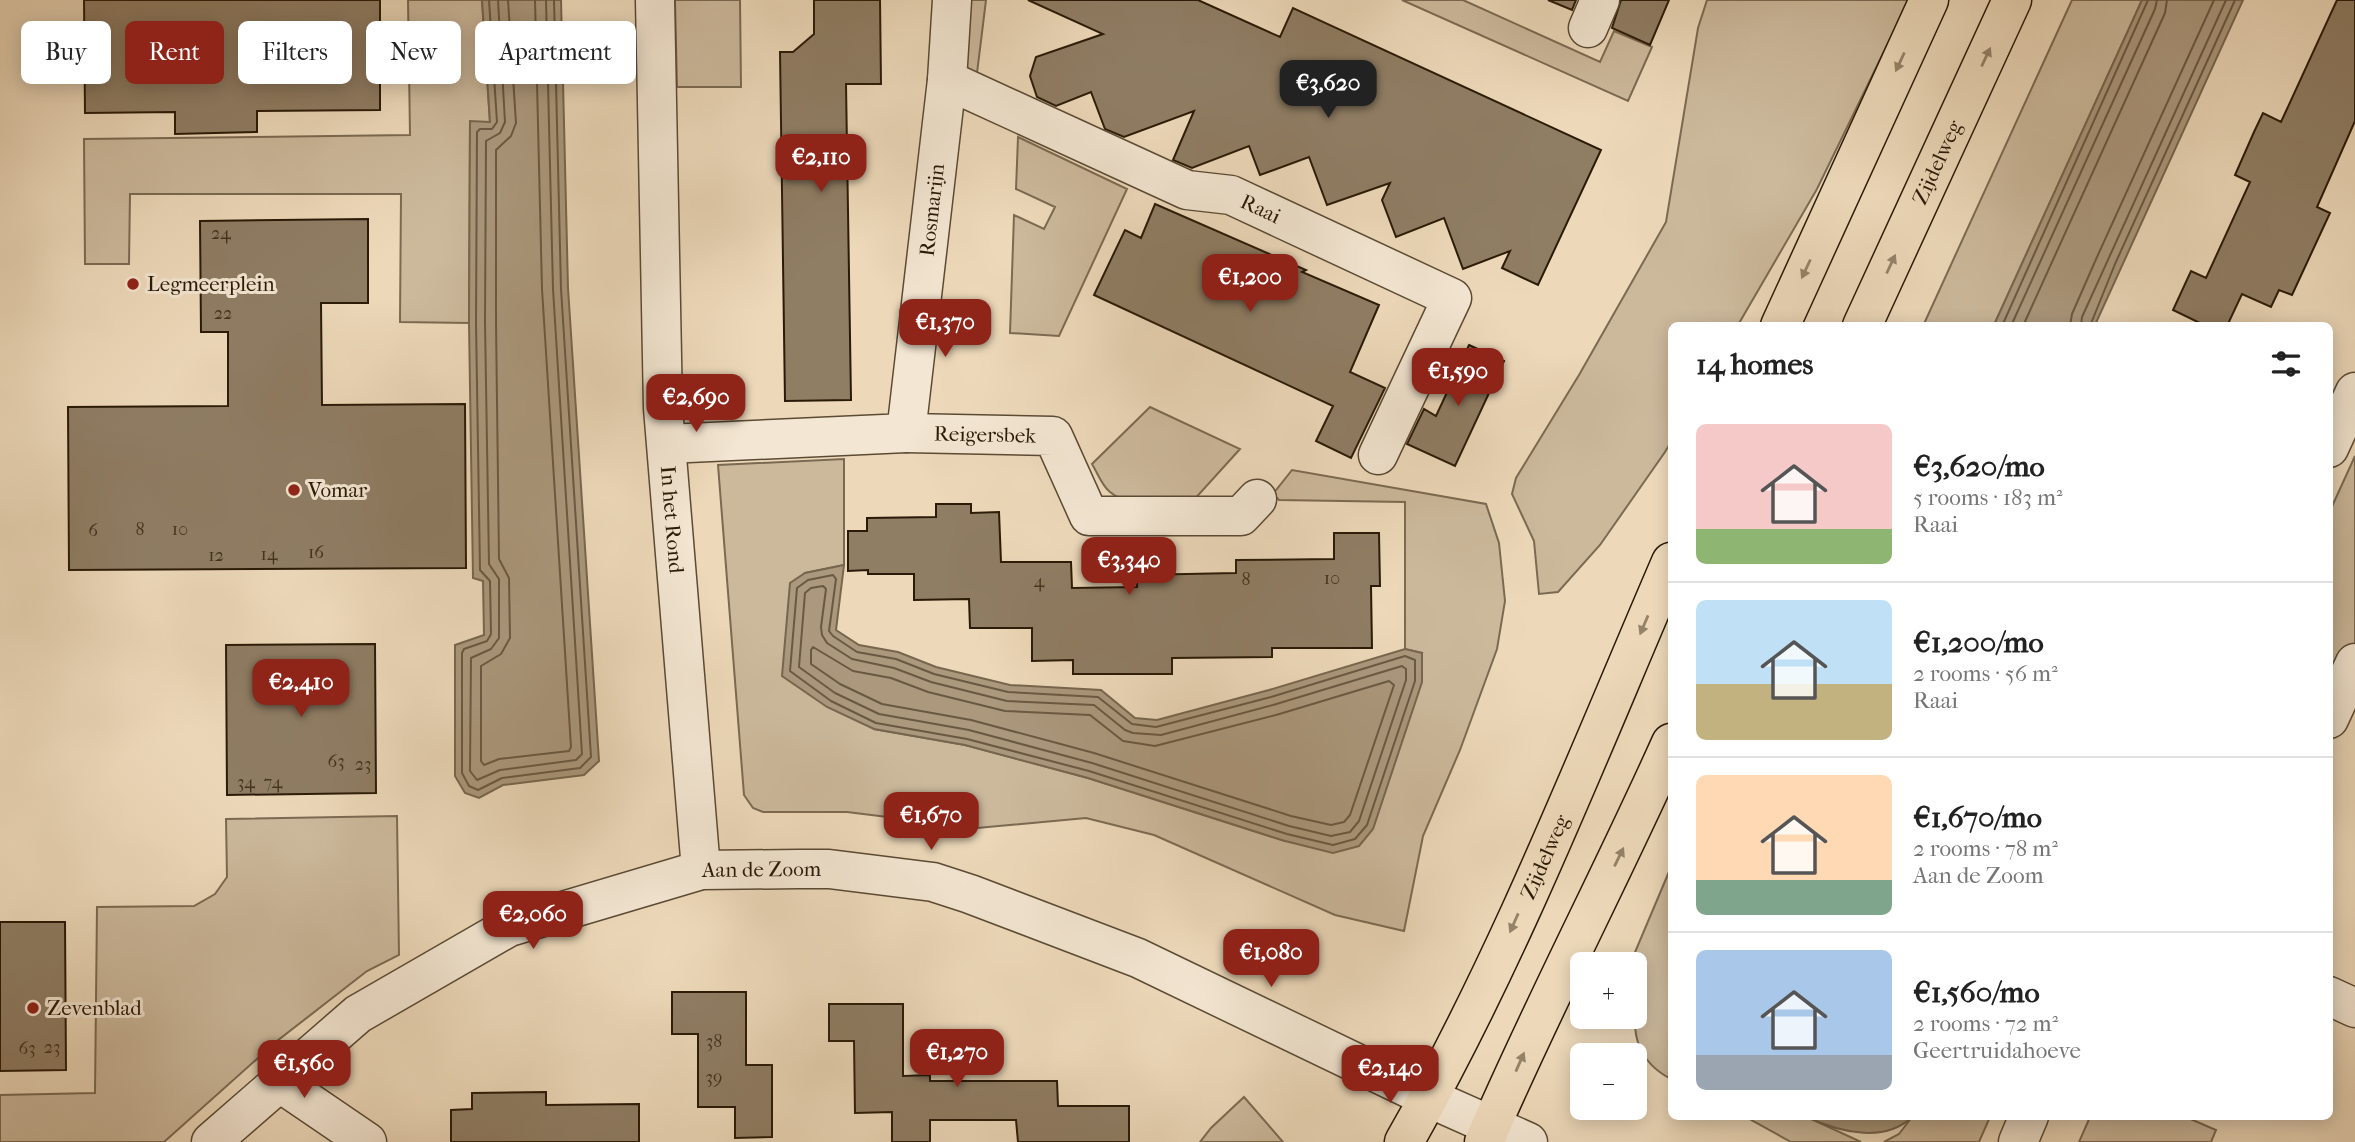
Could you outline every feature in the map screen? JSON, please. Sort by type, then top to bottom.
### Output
[{"type":"main road","points":[[1782,322],[1929,0]]},
{"type":"main road","name":"Zijdelweg","points":[[1864,322],[2012,0]]},
{"type":"main road","name":"Zijdelweg","points":[[1404,1142],[1429,1098],[1500,954],[1668,569]]},
{"type":"main road","points":[[1488,1133],[1543,1010],[1629,838],[1668,750]]},
{"type":"street","name":"In het Rond","points":[[655,0],[661,335],[667,444],[701,870]]},
{"type":"street","name":"Rosmarijn","points":[[906,433],[947,80],[952,0]]},
{"type":"street","name":"Raai","points":[[947,80],[1186,190],[1231,195],[1452,298],[1378,455]]},
{"type":"street","points":[[2333,439],[2355,392]]},
{"type":"street","points":[[667,444],[906,433]]},
{"type":"street","name":"Reigersbek","points":[[906,433],[1053,436],[1089,516],[1241,516],[1257,499]]},
{"type":"street","points":[[2333,710],[2355,663]]},
{"type":"street","name":"Aan de Zoom","points":[[211,1142],[358,1014],[509,927],[701,870],[829,869],[933,882],[1138,958],[1429,1098],[1488,1133],[1528,1142]]},
{"type":"street","points":[[2333,998],[2355,1008]]},
{"type":"street","points":[[279,1082],[367,1142]]},
{"type":"street","points":[[2018,1142],[2027,1120]]},
{"type":"shaded area","points":[[408,0],[482,0],[483,21],[475,21],[475,84],[487,84],[490,123],[470,122],[469,323],[400,322],[401,194],[130,194],[129,264],[85,264],[84,139],[410,135],[409,84],[461,84],[461,21],[408,21]]},
{"type":"shaded area","points":[[675,0],[740,0],[741,87],[677,87]]},
{"type":"shaded area","points":[[966,0],[986,0],[977,73],[961,67]]},
{"type":"shaded area","points":[[1402,0],[1463,0],[1600,62],[1614,31],[1652,47],[1628,101]]},
{"type":"shaded area","points":[[1707,0],[1909,0],[1817,189],[1740,322],[1668,322],[1668,447],[1600,545],[1558,592],[1539,594],[1534,541],[1512,494],[1516,478],[1579,375],[1666,222],[1698,28]]},
{"type":"shaded area","points":[[2072,0],[2142,0],[1995,322],[1925,322]]},
{"type":"shaded area","points":[[1018,137],[1127,189],[1059,336],[1010,333],[1014,215],[1044,229],[1055,207],[1016,189]]},
{"type":"shaded area","points":[[1150,407],[1240,449],[1192,502],[1127,501],[1110,492],[1092,464]]},
{"type":"shaded area","points":[[2355,456],[2355,648],[2333,696],[2333,504]]},
{"type":"shaded area","points":[[844,459],[844,565],[805,573],[874,729],[965,745],[1088,778],[1285,841],[1422,653],[1405,649],[1405,502],[1279,500],[1273,494],[1292,470],[1486,504],[1499,543],[1505,601],[1497,649],[1460,750],[1423,836],[1404,931],[1335,915],[1154,835],[1086,818],[977,828],[847,812],[763,812],[753,808],[744,795],[718,465]]},
{"type":"shaded area","points":[[397,816],[399,955],[367,971],[277,1041],[164,1142],[0,1142],[0,1095],[95,1093],[97,907],[194,906],[215,894],[227,877],[226,819]]},
{"type":"shaded area","points":[[1668,874],[1668,1077],[1647,1059],[1647,1043],[1638,1043],[1636,1029],[1647,1029],[1647,952],[1635,952]]},
{"type":"shaded area","points":[[1244,1097],[1283,1142],[1200,1142],[1211,1128]]},
{"type":"shaded area","points":[[1751,1120],[1813,1120],[1861,1142],[1791,1142]]},
{"type":"shaded area","points":[[1910,1120],[1989,1120],[1979,1142],[1884,1142],[1899,1134]]},
{"type":"shaded area","points":[[2089,1120],[2193,1120],[2216,1130],[2211,1142],[2079,1142]]},
{"type":"water","points":[[482,0],[561,0],[562,21],[483,21]]},
{"type":"water","points":[[2142,0],[2243,0],[2096,322],[1995,322]]},
{"type":"water","points":[[488,84],[563,84],[568,288],[599,761],[584,775],[503,785],[479,798],[465,793],[455,776],[455,645],[484,635],[483,581],[473,578],[469,323],[470,121],[490,122]]},
{"type":"water","points":[[844,565],[836,630],[859,645],[898,652],[936,667],[1010,685],[1101,690],[1135,718],[1157,720],[1405,649],[1422,653],[1422,682],[1373,829],[1359,846],[1333,853],[1285,841],[1088,778],[965,745],[874,729],[827,707],[782,676],[790,583],[805,573]]},
{"type":"water","points":[[1814,1120],[1908,1120],[1890,1130],[1863,1133]]},
{"type":"building","points":[[84,0],[380,0],[380,21],[366,21],[366,84],[380,84],[380,110],[257,111],[257,132],[175,134],[175,112],[85,113],[85,84],[111,84],[111,21],[84,21]]},
{"type":"building","points":[[814,0],[880,0],[881,84],[846,84],[851,400],[785,401],[780,52],[793,52],[814,34]]},
{"type":"building","points":[[1028,0],[1198,0],[1280,37],[1293,8],[1601,150],[1538,285],[1502,268],[1510,251],[1463,269],[1444,218],[1396,237],[1382,200],[1390,183],[1327,205],[1309,157],[1260,175],[1249,146],[1192,168],[1173,160],[1194,111],[1124,137],[1105,129],[1091,92],[1056,106],[1037,97],[1030,76],[1036,57],[1103,34]]},
{"type":"building","points":[[1548,0],[1576,0],[1572,10]]},
{"type":"building","points":[[1621,0],[1669,0],[1650,45],[1612,28]]},
{"type":"building","points":[[2337,0],[2355,0],[2355,121],[2317,207],[2330,213],[2292,295],[2279,290],[2271,307],[2242,294],[2229,322],[2198,322],[2173,310],[2191,271],[2206,278],[2250,182],[2235,175],[2263,113],[2281,122]]},
{"type":"building","points":[[1155,204],[1379,305],[1350,372],[1385,388],[1351,458],[1316,441],[1333,406],[1094,295],[1125,230],[1141,238]]},
{"type":"building","points":[[368,219],[368,303],[321,303],[322,405],[465,404],[466,568],[69,570],[68,407],[228,406],[228,332],[201,332],[200,221]]},
{"type":"building","points":[[1469,345],[1504,361],[1455,466],[1407,444],[1424,409],[1436,416]]},
{"type":"building","points":[[936,504],[971,504],[971,513],[999,512],[1001,562],[1071,562],[1072,588],[1137,587],[1137,575],[1236,573],[1236,560],[1334,559],[1334,533],[1379,533],[1380,586],[1371,586],[1372,648],[1272,648],[1272,657],[1172,658],[1172,674],[1073,674],[1073,660],[1032,661],[1032,628],[970,628],[969,599],[914,600],[914,574],[848,571],[848,531],[867,531],[867,518],[936,517]]},
{"type":"building","points":[[375,644],[376,793],[227,795],[226,645]]},
{"type":"building","name":"Zevenblad","points":[[0,922],[65,922],[66,1070],[0,1071]]},
{"type":"building","points":[[672,992],[746,992],[746,1065],[772,1065],[772,1137],[735,1138],[735,1107],[698,1107],[698,1034],[672,1034]]},
{"type":"building","points":[[829,1004],[903,1004],[903,1076],[930,1075],[930,1081],[1057,1081],[1058,1106],[1129,1106],[1129,1142],[1018,1142],[1016,1120],[930,1120],[930,1142],[892,1142],[892,1112],[855,1113],[854,1041],[829,1041]]},
{"type":"building","points":[[546,1092],[546,1105],[639,1104],[639,1142],[451,1142],[451,1110],[472,1109],[472,1093]]},
{"type":"place","name":"Legmeerplein","points":[[133,284]]},
{"type":"place","name":"Vomar","points":[[294,490]]},
{"type":"place","name":"Zevenblad","points":[[33,1008]]}]
